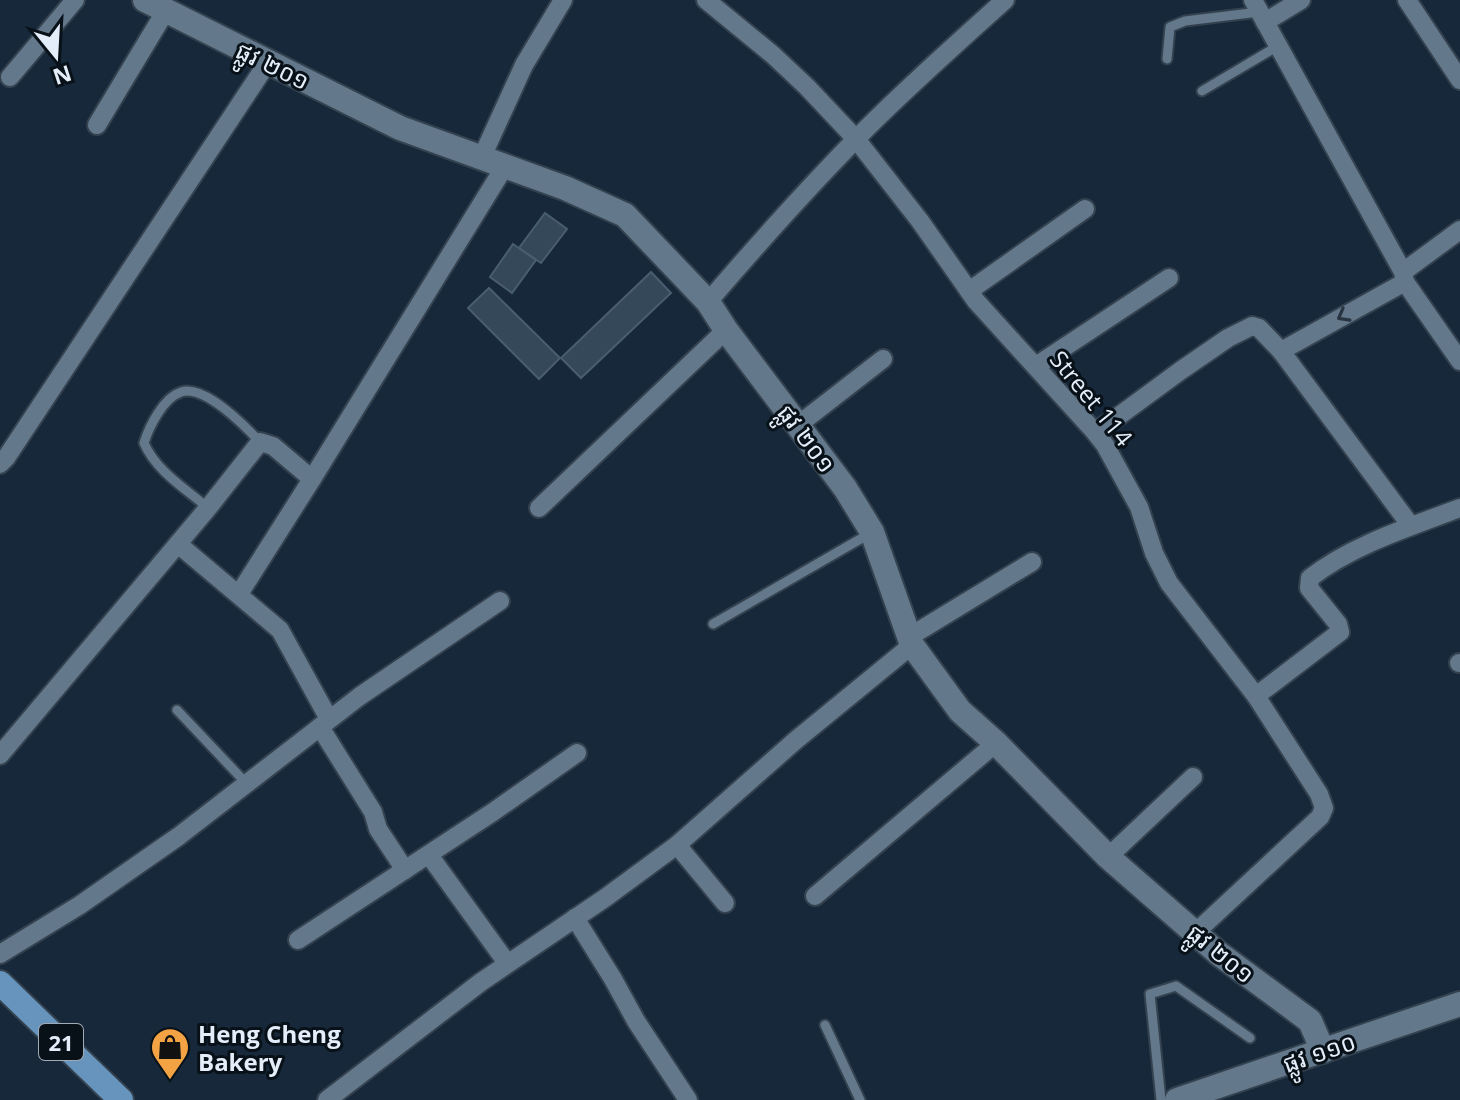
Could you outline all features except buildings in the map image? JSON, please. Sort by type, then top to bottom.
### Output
[{"type":"main road","name":"21","points":[[0,983],[121,1100]]},
{"type":"street","points":[[10,77],[75,0]]},
{"type":"street","name":"Street 114","points":[[706,0],[773,55],[856,139],[920,221],[969,291],[1105,445],[1139,507],[1154,553],[1169,583],[1256,696],[1319,794],[1324,808],[1320,817],[1195,933]]},
{"type":"street","points":[[708,302],[771,229],[856,139],[1005,0]]},
{"type":"street","points":[[1301,0],[1259,11],[1404,277],[1458,352]]},
{"type":"street","points":[[1407,0],[1460,80]]},
{"type":"street","points":[[482,157],[524,65],[561,1]]},
{"type":"street","points":[[97,125],[161,4]]},
{"type":"street","name":"ផ្លូវ ២០១","points":[[161,4],[400,128],[565,188],[625,215],[708,302],[845,488],[872,532],[911,641],[960,711],[996,743],[1108,857],[1218,953],[1310,1021],[1323,1051]]},
{"type":"street","points":[[0,464],[268,62]]},
{"type":"street","points":[[239,594],[505,166]]},
{"type":"street","points":[[969,291],[1085,209]]},
{"type":"street","points":[[1281,351],[1404,277],[1460,230]]},
{"type":"street","points":[[1036,366],[1169,278]]},
{"type":"street","points":[[1094,431],[1228,338],[1252,326],[1259,328],[1281,351],[1411,526]]},
{"type":"street","points":[[539,508],[726,330]]},
{"type":"street","points":[[798,425],[883,359]]},
{"type":"street","points":[[0,755],[260,442],[273,446],[312,479]]},
{"type":"street","points":[[1256,696],[1340,632],[1338,624],[1309,588],[1310,578],[1372,543],[1460,508]]},
{"type":"street","points":[[178,544],[280,630],[373,812],[378,829],[405,870]]},
{"type":"street","points":[[327,1100],[507,963],[605,898],[677,845],[911,641],[1032,562]]},
{"type":"street","points":[[0,954],[80,905],[179,836],[325,723],[500,601]]},
{"type":"street","points":[[815,896],[996,743]]},
{"type":"street","points":[[298,940],[577,753]]},
{"type":"street","points":[[1108,857],[1193,777]]},
{"type":"street","points":[[677,845],[725,903]]},
{"type":"street","points":[[429,855],[507,963]]},
{"type":"street","points":[[575,918],[636,1021],[688,1100]]},
{"type":"street","name":"ផ្លូវ ១១០","points":[[1177,1100],[1460,1004]]},
{"type":"lane","points":[[1167,59],[1170,27],[1175,24],[1259,11]]},
{"type":"lane","points":[[1202,91],[1278,46]]},
{"type":"lane","points":[[208,508],[149,455],[144,443],[150,423],[181,392],[198,392],[236,417],[260,442]]},
{"type":"lane","points":[[713,624],[872,532]]},
{"type":"lane","points":[[177,710],[246,783]]},
{"type":"lane","points":[[1161,1100],[1150,994],[1176,986],[1250,1038]]},
{"type":"lane","points":[[825,1025],[860,1100]]},
{"type":"place","name":"Heng Cheng Bakery","points":[[170,1081]]}]
